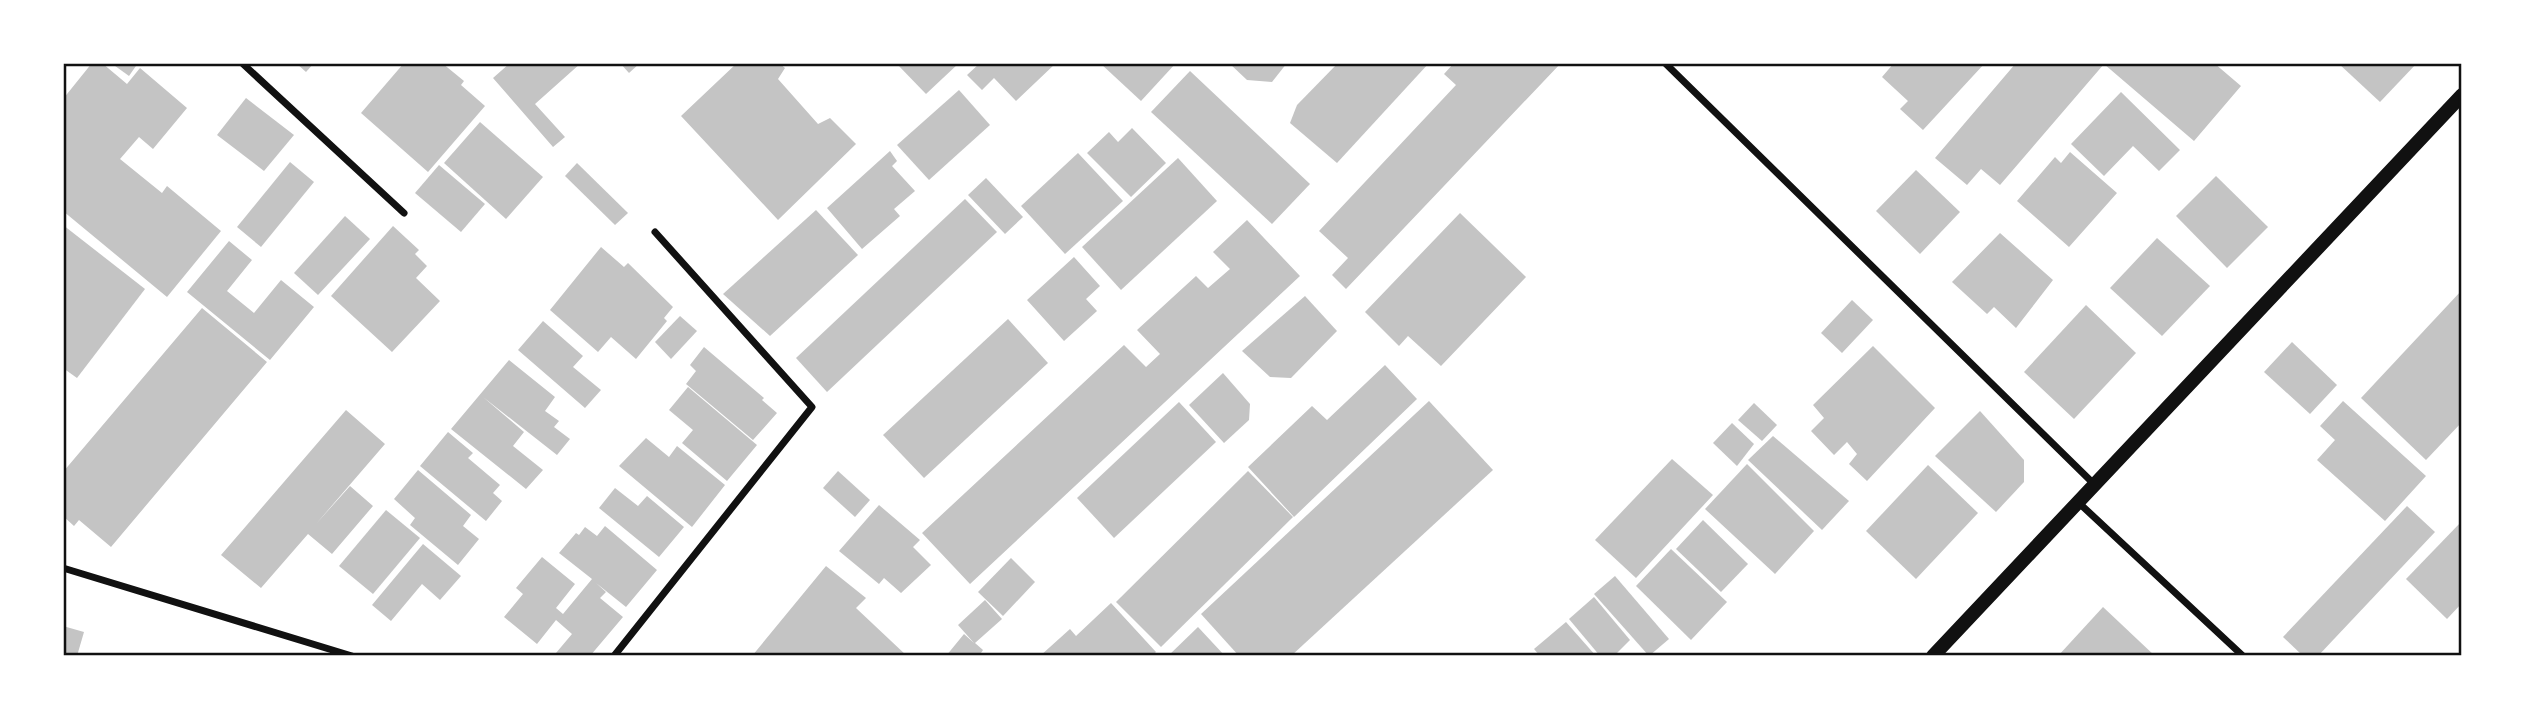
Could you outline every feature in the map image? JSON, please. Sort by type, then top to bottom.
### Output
[{"type":"main road","points":[[1933,656],[2462,95]]},
{"type":"street","points":[[242,63],[404,213]]},
{"type":"street","points":[[1665,63],[2095,485]]},
{"type":"street","points":[[614,656],[812,407],[655,232]]},
{"type":"street","points":[[2079,503],[2243,656]]},
{"type":"street","points":[[63,568],[352,656]]},
{"type":"building","points":[[92,63],[102,63],[127,84],[140,68],[187,108],[153,149],[139,137],[120,159],[162,193],[167,186],[221,231],[167,297],[63,211],[63,99]]},
{"type":"building","points":[[111,63],[138,63],[129,76]]},
{"type":"building","points":[[296,63],[314,63],[306,72]]},
{"type":"building","points":[[404,63],[442,63],[464,81],[461,85],[485,106],[428,172],[361,113]]},
{"type":"building","points":[[510,63],[581,63],[535,104],[565,137],[553,147],[493,78]]},
{"type":"building","points":[[620,63],[640,63],[629,73]]},
{"type":"building","points":[[737,63],[779,63],[785,68],[778,79],[818,124],[830,118],[856,144],[778,220],[681,116]]},
{"type":"building","points":[[896,63],[959,63],[926,94]]},
{"type":"building","points":[[980,63],[1056,63],[1016,101],[994,78],[982,90],[967,75]]},
{"type":"building","points":[[1100,63],[1176,63],[1141,101]]},
{"type":"building","points":[[1229,63],[1287,63],[1272,82],[1247,80]]},
{"type":"building","points":[[1338,63],[1429,63],[1337,163],[1290,123],[1297,105]]},
{"type":"building","points":[[1454,63],[1561,63],[1346,289],[1332,275],[1348,258],[1319,231],[1456,85],[1444,74]]},
{"type":"building","points":[[1894,63],[1985,63],[1923,130],[1900,109],[1908,101],[1882,77]]},
{"type":"building","points":[[2016,63],[2214,63],[2241,86],[2194,141],[2104,64],[2000,185],[1981,169],[1967,185],[1935,158]]},
{"type":"building","points":[[2338,63],[2417,63],[2380,102]]},
{"type":"building","points":[[1190,71],[1310,184],[1272,224],[1151,112]]},
{"type":"building","points":[[959,90],[990,125],[929,180],[897,145]]},
{"type":"building","points":[[2121,92],[2180,150],[2159,171],[2133,146],[2104,176],[2071,144]]},
{"type":"building","points":[[246,98],[294,135],[264,171],[217,135]]},
{"type":"building","points":[[480,122],[543,177],[506,219],[444,163]]},
{"type":"building","points":[[1132,128],[1166,163],[1131,197],[1087,153],[1109,132],[1118,142]]},
{"type":"building","points":[[890,151],[897,161],[892,166],[915,191],[894,209],[900,216],[862,249],[827,208]]},
{"type":"building","points":[[2070,152],[2117,193],[2069,247],[2017,201],[2055,157],[2061,163]]},
{"type":"building","points":[[1078,153],[1123,201],[1065,254],[1021,206]]},
{"type":"building","points":[[1178,158],[1217,201],[1121,290],[1082,247]]},
{"type":"building","points":[[290,162],[314,182],[261,247],[237,227]]},
{"type":"building","points":[[577,163],[628,213],[615,225],[565,176]]},
{"type":"building","points":[[439,165],[485,204],[461,232],[415,193]]},
{"type":"building","points":[[1916,170],[1960,212],[1920,254],[1876,211]]},
{"type":"building","points":[[2216,176],[2268,227],[2227,268],[2176,216]]},
{"type":"building","points":[[986,178],[1023,217],[1005,234],[968,195]]},
{"type":"building","points":[[965,199],[997,232],[827,392],[796,358]]},
{"type":"building","points":[[816,210],[858,255],[770,336],[723,294]]},
{"type":"building","points":[[1460,213],[1526,277],[1441,366],[1408,336],[1399,346],[1365,312]]},
{"type":"building","points":[[345,216],[370,239],[318,295],[294,273]]},
{"type":"building","points":[[1247,220],[1300,276],[970,584],[922,533],[1124,345],[1146,367],[1160,354],[1137,330],[1196,276],[1208,288],[1230,269],[1213,252]]},
{"type":"building","points":[[63,225],[145,289],[77,378],[63,368]]},
{"type":"building","points":[[393,226],[419,250],[415,254],[427,266],[416,278],[440,301],[392,352],[331,296]]},
{"type":"building","points":[[2000,233],[2053,280],[2016,328],[1994,307],[1987,314],[1952,282]]},
{"type":"building","points":[[2157,238],[2210,286],[2162,336],[2110,288]]},
{"type":"building","points":[[229,241],[252,260],[227,291],[254,313],[281,280],[314,307],[270,360],[187,292]]},
{"type":"building","points":[[601,247],[624,267],[628,263],[673,307],[664,318],[667,321],[636,359],[611,337],[598,352],[550,310]]},
{"type":"building","points":[[1074,257],[1100,286],[1086,299],[1097,311],[1064,341],[1027,300]]},
{"type":"building","points":[[2462,290],[2462,422],[2426,460],[2361,398]]},
{"type":"building","points":[[1305,296],[1337,331],[1291,378],[1270,377],[1242,351]]},
{"type":"building","points":[[1852,300],[1873,320],[1842,353],[1821,333]]},
{"type":"building","points":[[2086,305],[2136,353],[2074,419],[2024,372]]},
{"type":"building","points":[[202,308],[267,362],[111,547],[79,520],[74,526],[63,516],[63,472]]},
{"type":"building","points":[[680,316],[697,331],[671,359],[655,342]]},
{"type":"building","points":[[1008,319],[1048,363],[924,478],[883,435]]},
{"type":"building","points":[[543,321],[583,356],[573,367],[601,390],[585,408],[518,350]]},
{"type":"building","points":[[2292,342],[2337,385],[2310,414],[2264,372]]},
{"type":"building","points":[[1873,346],[1935,408],[1867,481],[1849,464],[1857,454],[1847,442],[1834,455],[1811,431],[1824,418],[1813,405]]},
{"type":"building","points":[[704,347],[764,398],[762,400],[777,413],[753,440],[686,384],[696,371],[690,365]]},
{"type":"building","points":[[509,360],[555,397],[545,411],[559,421],[554,427],[570,439],[557,455],[483,397],[524,432],[513,446],[543,470],[526,489],[451,429]]},
{"type":"building","points":[[1385,365],[1417,399],[1294,517],[1248,467],[1312,406],[1327,420]]},
{"type":"building","points":[[1223,373],[1250,404],[1249,420],[1224,443],[1189,405]]},
{"type":"building","points":[[688,387],[757,445],[727,481],[682,443],[693,430],[669,410]]},
{"type":"building","points":[[1429,401],[1493,470],[1291,656],[1239,656],[1201,614]]},
{"type":"building","points":[[2343,401],[2426,476],[2385,521],[2317,460],[2335,440],[2320,426]]},
{"type":"building","points":[[1179,402],[1216,442],[1114,538],[1077,498]]},
{"type":"building","points":[[1754,403],[1777,425],[1762,441],[1738,420]]},
{"type":"building","points":[[346,410],[385,444],[316,524],[350,486],[373,506],[332,554],[308,534],[261,588],[221,555]]},
{"type":"building","points":[[1980,411],[2024,460],[2024,482],[1996,512],[1935,456]]},
{"type":"building","points":[[1732,423],[1754,444],[1737,466],[1713,443]]},
{"type":"building","points":[[448,432],[473,453],[468,458],[500,485],[493,493],[502,501],[486,521],[420,466]]},
{"type":"building","points":[[1773,436],[1849,501],[1822,530],[1748,460]]},
{"type":"building","points":[[646,438],[669,457],[677,446],[725,485],[692,527],[619,466]]},
{"type":"building","points":[[1672,459],[1713,495],[1636,578],[1595,540]]},
{"type":"building","points":[[1747,464],[1814,531],[1775,574],[1705,509]]},
{"type":"building","points":[[1928,465],[1978,513],[1916,579],[1866,531]]},
{"type":"building","points":[[418,470],[471,515],[463,526],[479,539],[458,565],[410,525],[415,518],[394,499]]},
{"type":"building","points":[[838,471],[870,500],[855,517],[823,488]]},
{"type":"building","points":[[1248,471],[1293,517],[1161,647],[1116,602]]},
{"type":"building","points":[[615,488],[638,506],[647,496],[684,527],[659,557],[599,508]]},
{"type":"building","points":[[879,505],[920,540],[913,547],[931,565],[901,593],[884,578],[879,584],[839,551]]},
{"type":"building","points":[[2407,506],[2435,532],[2318,656],[2303,656],[2283,637]]},
{"type":"building","points":[[386,510],[420,538],[373,594],[339,566]]},
{"type":"building","points":[[1703,520],[1748,564],[1721,592],[1676,549]]},
{"type":"building","points":[[2462,521],[2462,603],[2447,619],[2406,579]]},
{"type":"building","points":[[605,526],[657,570],[626,607],[596,583],[606,592],[600,598],[623,617],[590,656],[560,656],[556,653],[572,634],[556,620],[537,644],[504,617],[523,594],[516,588],[542,557],[575,584],[556,608],[563,614],[592,579],[559,553],[576,533],[579,535],[585,527],[597,536]]},
{"type":"building","points":[[423,544],[461,576],[440,600],[422,584],[391,621],[372,605]]},
{"type":"building","points":[[1671,549],[1727,602],[1691,640],[1636,586]]},
{"type":"building","points":[[1011,558],[1035,582],[1003,616],[978,592]]},
{"type":"building","points":[[826,566],[866,598],[856,608],[907,656],[752,656]]},
{"type":"building","points":[[1615,576],[1669,639],[1649,656],[1594,594]]},
{"type":"building","points":[[1594,597],[1630,640],[1614,656],[1600,656],[1569,619]]},
{"type":"building","points":[[985,600],[1002,619],[975,643],[983,650],[979,656],[946,656],[964,634],[974,643],[958,625]]},
{"type":"building","points":[[1111,603],[1156,652],[1152,656],[1040,656],[1070,629],[1076,636]]},
{"type":"building","points":[[2103,607],[2155,656],[2058,656]]},
{"type":"building","points":[[1566,622],[1596,656],[1540,656],[1534,649]]},
{"type":"building","points":[[63,626],[84,632],[77,656],[63,656]]},
{"type":"building","points":[[1198,627],[1225,656],[1168,656]]}]
